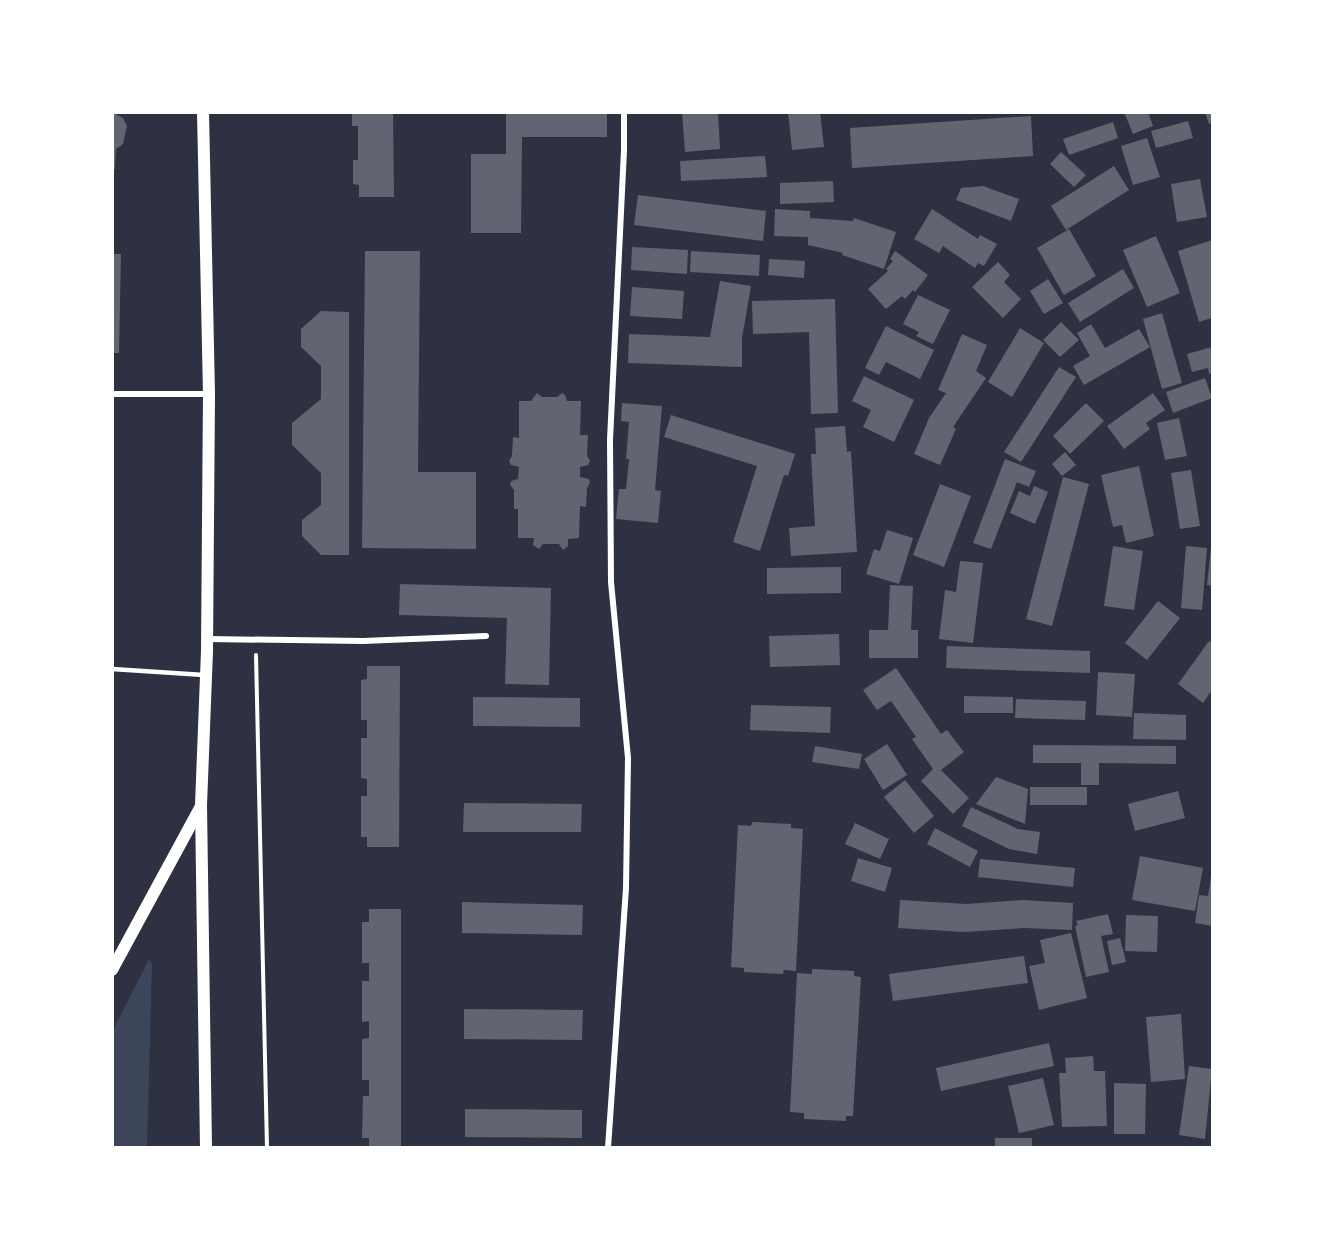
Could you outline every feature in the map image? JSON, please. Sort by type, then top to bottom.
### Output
[{"type":"main road","points":[[203,112],[209,394],[207,639],[201,805],[206,1148]]},
{"type":"main road","points":[[112,970],[201,805]]},
{"type":"street","points":[[608,1148],[626,888],[628,781],[628,758],[612,582],[610,440],[624,112]]},
{"type":"street","points":[[112,394],[209,394]]},
{"type":"street","points":[[207,639],[363,641],[486,636]]},
{"type":"lane","points":[[112,669],[206,675]]},
{"type":"path","points":[[256,639],[267,1148]]},
{"type":"shaded area","points":[[149,959],[152,965],[147,1147],[113,1147],[113,1030]]},
{"type":"building","points":[[112,112],[123,118],[127,126],[123,144],[116,149],[115,169],[112,169]]},
{"type":"building","points":[[352,112],[393,112],[394,197],[359,197],[359,185],[353,184],[353,160],[358,160],[358,126],[352,126]]},
{"type":"building","points":[[506,112],[607,112],[607,137],[522,137],[521,233],[471,233],[471,154],[506,154]]},
{"type":"building","points":[[682,112],[718,112],[720,149],[685,152]]},
{"type":"building","points":[[788,112],[820,112],[824,147],[792,150]]},
{"type":"building","points":[[1124,112],[1148,112],[1153,126],[1133,134]]},
{"type":"building","points":[[1205,112],[1212,112],[1212,123],[1209,124]]},
{"type":"building","points":[[1031,116],[1033,156],[852,168],[850,128]]},
{"type":"building","points":[[1188,121],[1193,138],[1156,148],[1151,131]]},
{"type":"building","points":[[1113,122],[1118,138],[1069,155],[1063,139]]},
{"type":"building","points":[[1147,138],[1160,177],[1133,185],[1121,146]]},
{"type":"building","points":[[1061,152],[1086,175],[1074,187],[1050,164]]},
{"type":"building","points":[[765,156],[767,177],[681,181],[680,161]]},
{"type":"building","points":[[1114,166],[1129,190],[1066,230],[1051,206]]},
{"type":"building","points":[[1200,179],[1207,217],[1177,222],[1171,184]]},
{"type":"building","points":[[833,181],[834,202],[780,204],[780,183]]},
{"type":"building","points":[[983,186],[1019,199],[1011,221],[956,200],[961,188]]},
{"type":"building","points":[[638,195],[766,211],[763,241],[634,225]]},
{"type":"building","points":[[775,209],[810,211],[810,218],[853,221],[854,218],[896,232],[884,269],[842,255],[843,253],[808,245],[808,237],[774,236]]},
{"type":"building","points":[[932,209],[978,239],[980,235],[997,244],[984,266],[978,263],[975,268],[943,246],[939,253],[914,239]]},
{"type":"building","points":[[1069,229],[1096,276],[1064,295],[1037,248]]},
{"type":"building","points":[[1156,236],[1180,293],[1147,307],[1123,250]]},
{"type":"building","points":[[1212,240],[1212,318],[1199,322],[1178,251]]},
{"type":"building","points":[[632,247],[688,250],[687,274],[631,270]]},
{"type":"building","points":[[365,251],[420,251],[418,472],[476,472],[476,549],[362,548]]},
{"type":"building","points":[[691,251],[760,255],[759,276],[690,272]]},
{"type":"building","points":[[895,251],[928,275],[915,292],[913,290],[905,299],[902,296],[886,309],[868,289],[888,271],[886,269],[893,261],[890,259]]},
{"type":"building","points":[[112,254],[121,254],[119,353],[112,353]]},
{"type":"building","points":[[769,259],[805,261],[804,278],[768,275]]},
{"type":"building","points":[[998,262],[1010,275],[1004,282],[1021,299],[1003,318],[972,287]]},
{"type":"building","points":[[1123,269],[1134,288],[1080,322],[1068,303]]},
{"type":"building","points":[[1048,279],[1063,303],[1044,314],[1030,291]]},
{"type":"building","points":[[720,281],[751,286],[742,338],[742,367],[628,363],[629,334],[710,337]]},
{"type":"building","points":[[632,287],[684,291],[682,319],[630,316]]},
{"type":"building","points":[[918,295],[950,310],[933,344],[916,336],[919,332],[903,324]]},
{"type":"building","points":[[835,299],[838,413],[811,414],[809,332],[753,334],[752,301]]},
{"type":"building","points":[[321,311],[349,312],[349,555],[321,555],[302,536],[302,520],[321,505],[321,473],[292,445],[292,423],[321,399],[321,366],[301,347],[301,329]]},
{"type":"building","points":[[1162,313],[1182,383],[1162,389],[1143,319]]},
{"type":"building","points":[[1061,322],[1079,340],[1060,357],[1043,340]]},
{"type":"building","points":[[1091,324],[1105,348],[1139,329],[1150,347],[1084,385],[1073,366],[1090,356],[1077,333]]},
{"type":"building","points":[[886,326],[934,350],[920,379],[886,362],[879,375],[865,368]]},
{"type":"building","points":[[1020,328],[1044,343],[1012,397],[988,382]]},
{"type":"building","points":[[962,334],[987,345],[976,371],[986,378],[953,427],[956,429],[940,465],[914,454],[929,418],[946,393],[938,390]]},
{"type":"building","points":[[1212,347],[1212,373],[1209,374],[1208,368],[1192,372],[1187,354]]},
{"type":"building","points":[[1059,367],[1076,377],[1021,462],[1004,452]]},
{"type":"building","points":[[864,376],[914,400],[894,442],[863,427],[871,410],[852,401]]},
{"type":"building","points":[[1205,378],[1212,398],[1173,413],[1166,392]]},
{"type":"building","points":[[537,393],[542,397],[557,397],[562,393],[567,401],[581,401],[580,435],[588,435],[587,456],[590,461],[588,465],[580,467],[580,477],[589,479],[590,483],[587,488],[586,507],[580,506],[579,538],[568,539],[568,546],[563,550],[559,544],[543,544],[539,549],[533,545],[534,538],[518,538],[518,509],[514,509],[514,490],[510,485],[511,481],[518,479],[519,467],[511,465],[509,461],[512,456],[513,437],[519,438],[519,401],[531,401]]},
{"type":"building","points":[[1153,393],[1165,410],[1146,423],[1150,429],[1124,449],[1107,426]]},
{"type":"building","points":[[622,403],[662,406],[655,490],[661,491],[658,523],[616,519],[619,489],[626,489],[629,459],[626,459],[629,422],[621,421]]},
{"type":"building","points":[[1086,403],[1104,421],[1070,454],[1053,436]]},
{"type":"building","points":[[671,415],[795,454],[788,476],[784,475],[760,551],[733,542],[757,466],[664,437]]},
{"type":"building","points":[[1179,418],[1187,456],[1165,460],[1157,423]]},
{"type":"building","points":[[845,426],[847,452],[851,451],[857,552],[791,556],[789,528],[815,526],[811,454],[816,454],[815,428]]},
{"type":"building","points":[[1065,452],[1076,465],[1062,476],[1052,464]]},
{"type":"building","points":[[1005,459],[1036,471],[1029,487],[1017,482],[991,549],[973,543]]},
{"type":"building","points":[[1139,466],[1154,536],[1126,543],[1122,525],[1113,527],[1101,475]]},
{"type":"building","points":[[1191,470],[1200,526],[1180,529],[1171,473]]},
{"type":"building","points":[[1063,477],[1089,484],[1052,626],[1026,619]]},
{"type":"building","points":[[940,484],[971,496],[944,567],[913,555]]},
{"type":"building","points":[[1034,486],[1048,492],[1035,524],[1010,513],[1019,491],[1030,496]]},
{"type":"building","points":[[887,530],[913,538],[899,584],[866,574],[874,549],[880,551]]},
{"type":"building","points":[[1113,546],[1143,551],[1134,610],[1104,606]]},
{"type":"building","points":[[1186,546],[1207,548],[1202,610],[1181,608]]},
{"type":"building","points":[[1212,547],[1212,586],[1207,585]]},
{"type":"building","points":[[960,561],[983,563],[973,643],[939,639],[945,590],[956,592]]},
{"type":"building","points":[[841,567],[841,593],[767,594],[767,568]]},
{"type":"building","points":[[400,584],[551,588],[549,685],[505,684],[507,618],[399,615]]},
{"type":"building","points":[[890,585],[913,586],[911,630],[918,630],[918,658],[869,658],[869,630],[888,630]]},
{"type":"building","points":[[1158,601],[1180,618],[1147,660],[1125,643]]},
{"type":"building","points":[[839,634],[840,665],[770,667],[769,636]]},
{"type":"building","points":[[1209,641],[1212,643],[1212,690],[1203,703],[1178,684]]},
{"type":"building","points":[[947,646],[1090,651],[1090,673],[946,668]]},
{"type":"building","points":[[367,666],[400,666],[399,847],[367,847],[367,837],[361,837],[361,796],[367,796],[367,779],[361,778],[361,738],[367,738],[367,720],[361,720],[361,680],[367,679]]},
{"type":"building","points":[[896,668],[941,734],[947,730],[964,752],[941,770],[969,798],[953,814],[921,781],[933,769],[912,739],[916,737],[891,701],[877,710],[863,690]]},
{"type":"building","points":[[1098,672],[1135,674],[1132,717],[1096,715]]},
{"type":"building","points":[[964,696],[1013,697],[1013,713],[964,713]]},
{"type":"building","points":[[473,697],[580,698],[580,727],[473,726]]},
{"type":"building","points":[[1016,699],[1086,701],[1085,720],[1015,718]]},
{"type":"building","points":[[751,705],[831,707],[830,733],[750,730]]},
{"type":"building","points":[[1134,713],[1186,715],[1186,740],[1133,739]]},
{"type":"building","points":[[887,744],[907,775],[883,790],[864,759]]},
{"type":"building","points":[[1033,745],[1176,746],[1176,764],[1099,763],[1099,785],[1081,785],[1081,763],[1033,763]]},
{"type":"building","points":[[815,746],[862,754],[859,769],[812,762]]},
{"type":"building","points":[[996,777],[1028,789],[1025,824],[976,804]]},
{"type":"building","points":[[905,780],[934,816],[914,833],[884,797]]},
{"type":"building","points":[[1030,787],[1087,787],[1087,805],[1030,805]]},
{"type":"building","points":[[1178,791],[1185,818],[1135,831],[1128,804]]},
{"type":"building","points":[[464,803],[582,804],[581,832],[463,832]]},
{"type":"building","points":[[971,807],[1018,829],[1040,832],[1037,854],[1009,849],[962,826]]},
{"type":"building","points":[[752,822],[791,824],[791,828],[803,829],[796,971],[784,970],[783,974],[744,972],[744,968],[731,967],[738,825],[751,826]]},
{"type":"building","points":[[855,823],[889,839],[880,859],[845,844]]},
{"type":"building","points":[[935,828],[978,851],[970,867],[927,844]]},
{"type":"building","points":[[1140,856],[1203,868],[1195,911],[1132,900]]},
{"type":"building","points":[[858,858],[892,868],[885,892],[851,881]]},
{"type":"building","points":[[980,859],[1075,868],[1073,887],[978,877]]},
{"type":"building","points":[[1211,876],[1212,926],[1195,923],[1199,895],[1208,896]]},
{"type":"building","points":[[900,900],[966,904],[1023,900],[1073,903],[1072,930],[1025,928],[964,932],[898,928]]},
{"type":"building","points":[[462,902],[583,905],[582,935],[462,933]]},
{"type":"building","points":[[369,909],[401,909],[401,1148],[369,1148],[369,1138],[362,1138],[363,1096],[369,1096],[369,1080],[362,1080],[362,1039],[369,1038],[369,1021],[362,1022],[362,981],[369,981],[369,963],[362,963],[362,922],[369,922]]},
{"type":"building","points":[[1108,914],[1113,934],[1101,936],[1109,972],[1086,977],[1075,926],[1078,925],[1076,921]]},
{"type":"building","points":[[1126,915],[1158,916],[1157,952],[1125,951]]},
{"type":"building","points":[[1071,933],[1087,998],[1039,1010],[1029,966],[1045,963],[1040,940]]},
{"type":"building","points":[[1120,938],[1126,962],[1112,965],[1107,941]]},
{"type":"building","points":[[1024,956],[1028,983],[893,1001],[889,974]]},
{"type":"building","points":[[812,969],[854,971],[854,976],[861,977],[853,1116],[846,1116],[846,1121],[804,1119],[804,1113],[790,1112],[797,973],[812,974]]},
{"type":"building","points":[[464,1009],[583,1010],[582,1040],[464,1039]]},
{"type":"building","points":[[1181,1014],[1185,1079],[1151,1082],[1146,1017]]},
{"type":"building","points":[[1049,1043],[1054,1066],[941,1091],[936,1068]]},
{"type":"building","points":[[1093,1056],[1094,1071],[1105,1071],[1107,1126],[1062,1127],[1059,1073],[1066,1073],[1065,1058]]},
{"type":"building","points":[[1189,1066],[1212,1069],[1205,1139],[1179,1135]]},
{"type":"building","points":[[1043,1078],[1054,1125],[1019,1133],[1008,1086]]},
{"type":"building","points":[[1114,1083],[1146,1084],[1145,1134],[1114,1134]]},
{"type":"building","points":[[465,1109],[582,1110],[582,1138],[465,1137]]},
{"type":"building","points":[[995,1138],[1032,1138],[1032,1148],[995,1148]]}]
